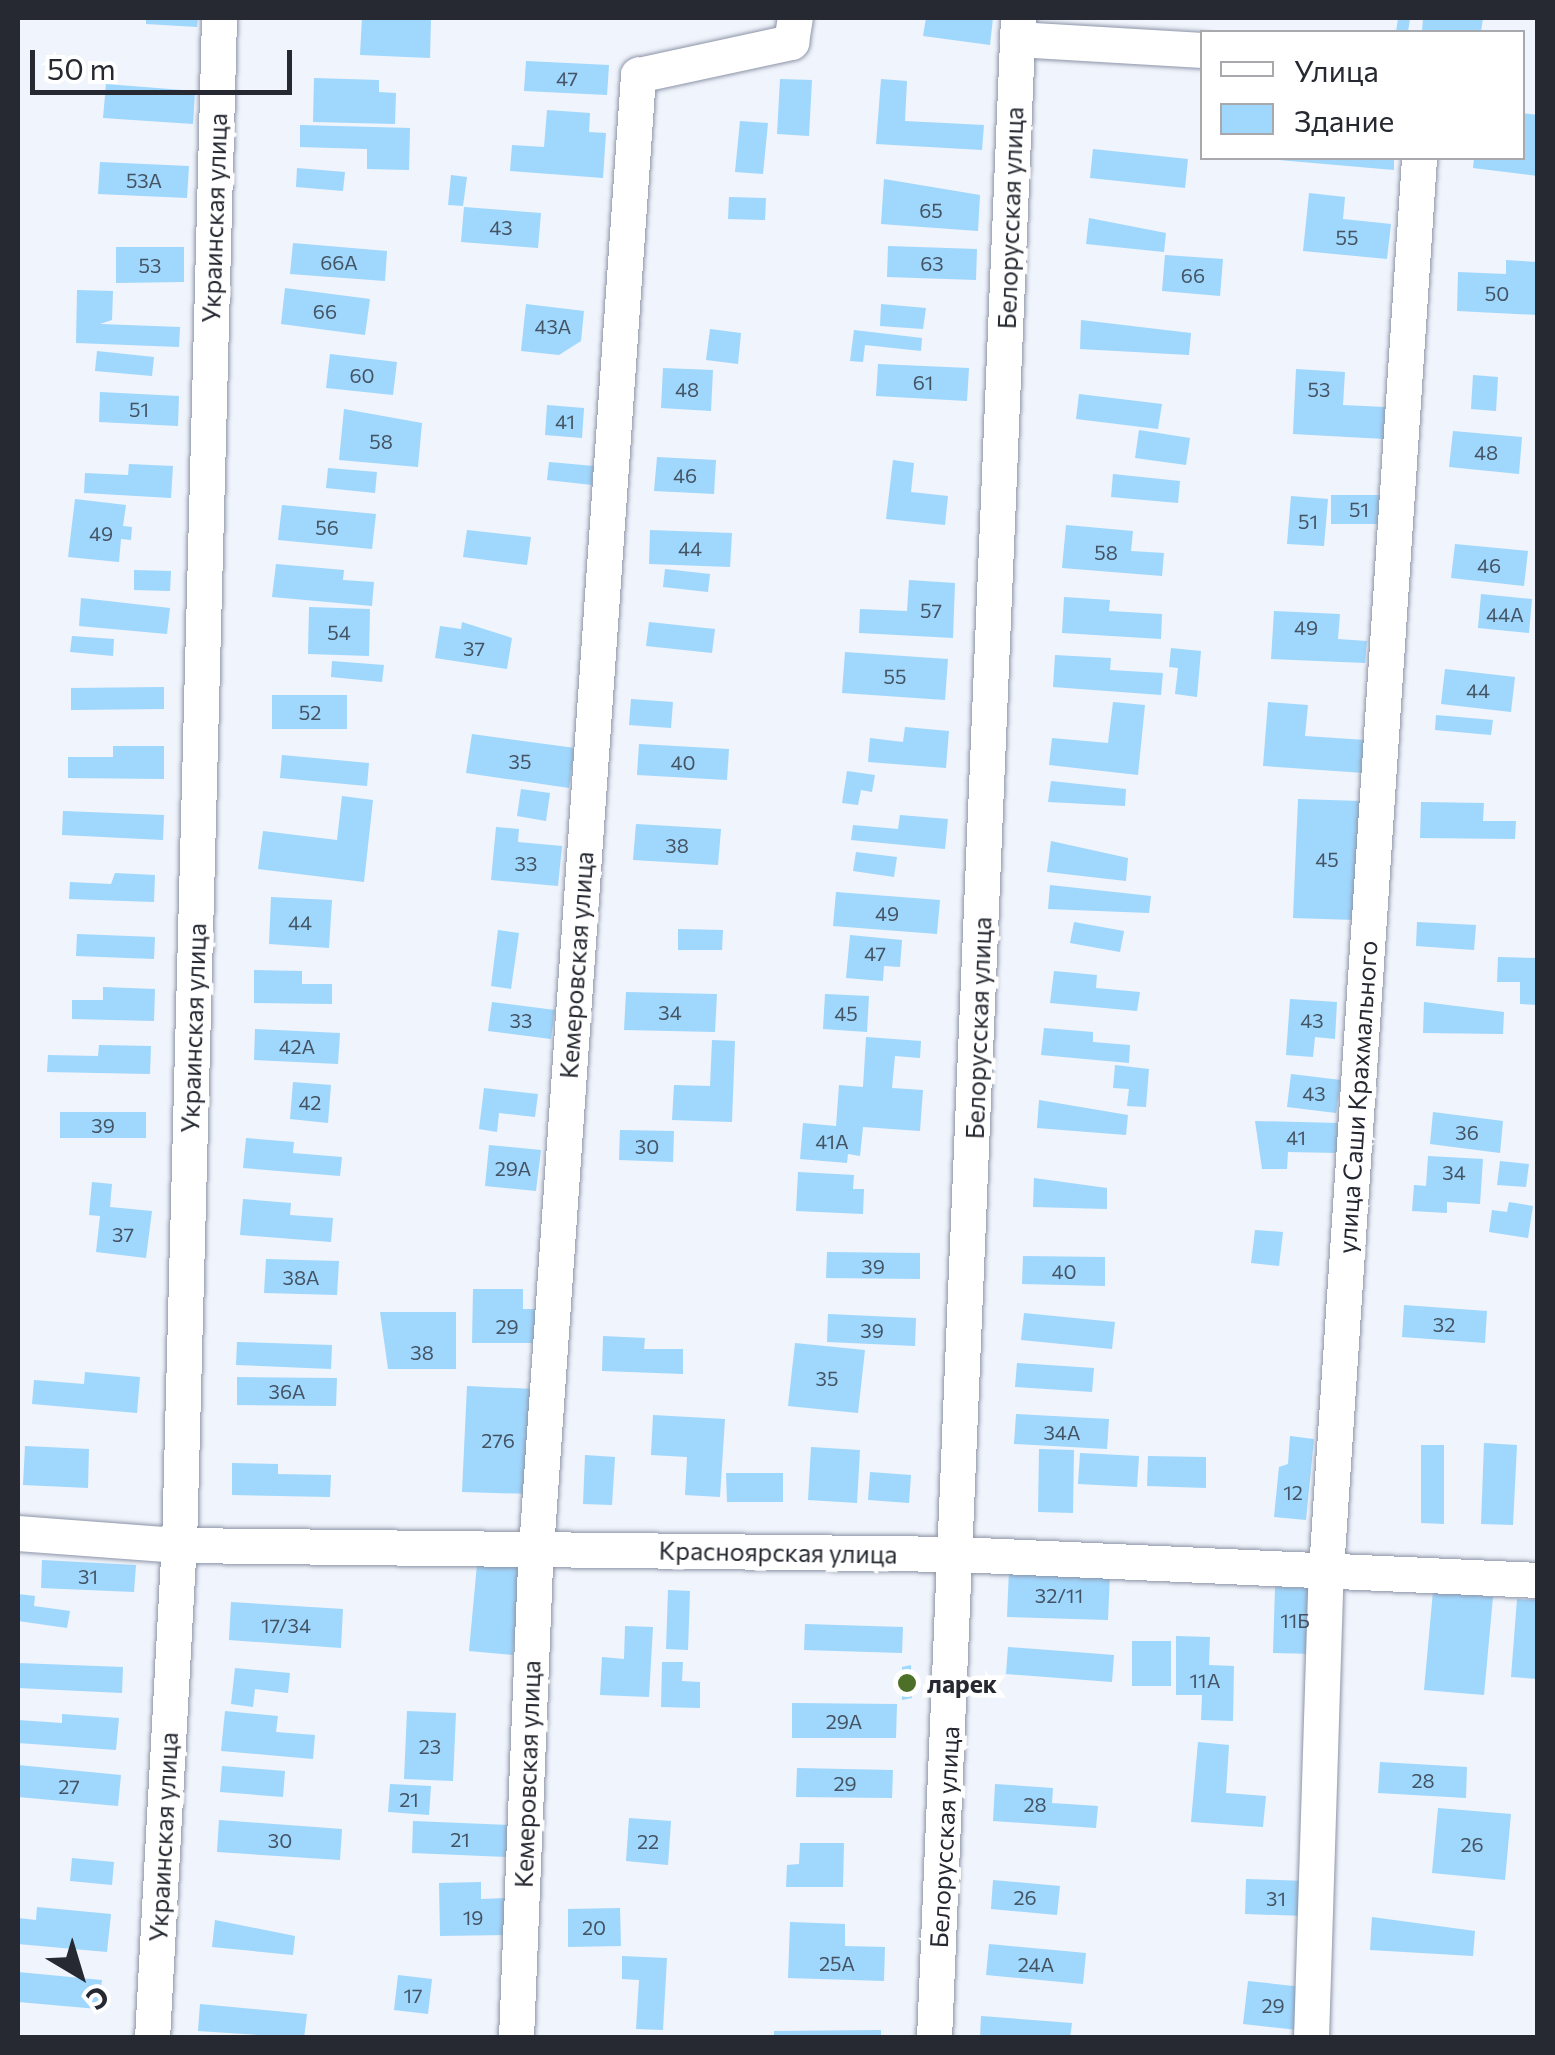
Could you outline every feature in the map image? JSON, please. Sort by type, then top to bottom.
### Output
[{"type":"street","name":"Украинская улица","points":[[152,2038],[179,1544],[220,18]]},
{"type":"street","name":"Кемеровская улица","points":[[516,2038],[536,1549],[638,75],[791,42],[795,18]]},
{"type":"street","points":[[1018,28],[1200,50]]},
{"type":"street","name":"Белорусская улица","points":[[934,2038],[958,1554],[1018,28]]},
{"type":"street","name":"улица Саши Крахмального","points":[[1311,2038],[1326,1570],[1419,160]]},
{"type":"street","name":"Красноярская улица","points":[[18,1533],[179,1544],[958,1554],[1538,1580]]},
{"type":"building","points":[[146,18],[198,18],[197,27],[146,24]]},
{"type":"building","points":[[362,18],[431,18],[430,58],[360,55]]},
{"type":"building","points":[[926,18],[993,18],[990,45],[923,36]]},
{"type":"building","points":[[1398,18],[1410,18],[1408,30],[1396,30]]},
{"type":"building","points":[[1423,18],[1483,18],[1481,30],[1422,30]]},
{"type":"building","points":[[526,61],[609,65],[607,95],[524,91]]},
{"type":"building","points":[[314,78],[379,80],[379,92],[396,93],[395,124],[313,122]]},
{"type":"building","points":[[780,79],[812,80],[809,136],[777,134]]},
{"type":"building","points":[[881,79],[907,81],[905,121],[984,125],[982,150],[876,144]]},
{"type":"building","points":[[106,84],[195,91],[193,124],[103,118]]},
{"type":"building","points":[[547,110],[590,113],[589,132],[606,133],[603,178],[510,171],[512,145],[544,147]]},
{"type":"building","points":[[1525,113],[1538,115],[1538,176],[1473,168],[1474,160],[1525,160]]},
{"type":"building","points":[[740,121],[768,123],[763,174],[735,172]]},
{"type":"building","points":[[300,125],[410,128],[409,170],[367,169],[367,149],[300,147]]},
{"type":"building","points":[[1093,149],[1188,159],[1185,188],[1090,178]]},
{"type":"building","points":[[1277,160],[1394,160],[1394,170]]},
{"type":"building","points":[[100,162],[189,166],[187,198],[98,194]]},
{"type":"building","points":[[297,168],[345,172],[343,191],[296,187]]},
{"type":"building","points":[[451,175],[467,177],[463,206],[448,205]]},
{"type":"building","points":[[884,179],[980,195],[978,231],[881,224]]},
{"type":"building","points":[[1309,193],[1345,197],[1343,219],[1391,224],[1387,259],[1303,251]]},
{"type":"building","points":[[729,197],[766,198],[765,220],[728,219]]},
{"type":"building","points":[[464,207],[541,213],[538,248],[461,242]]},
{"type":"building","points":[[1089,218],[1166,233],[1164,252],[1086,244]]},
{"type":"building","points":[[293,243],[387,251],[385,281],[290,274]]},
{"type":"building","points":[[888,246],[977,249],[976,280],[887,277]]},
{"type":"building","points":[[116,247],[184,247],[184,282],[116,283]]},
{"type":"building","points":[[1165,255],[1223,259],[1220,296],[1162,291]]},
{"type":"building","points":[[1506,260],[1538,262],[1538,315],[1457,311],[1458,272],[1506,274]]},
{"type":"building","points":[[285,288],[370,299],[365,335],[281,324]]},
{"type":"building","points":[[77,290],[113,291],[112,320],[100,324],[180,327],[179,347],[76,343]]},
{"type":"building","points":[[526,304],[584,311],[581,341],[559,355],[521,351]]},
{"type":"building","points":[[881,304],[926,308],[923,329],[880,326]]},
{"type":"building","points":[[1081,320],[1191,333],[1189,355],[1080,349]]},
{"type":"building","points":[[710,329],[741,333],[738,364],[706,360]]},
{"type":"building","points":[[854,330],[922,338],[921,351],[865,345],[863,362],[850,361]]},
{"type":"building","points":[[97,351],[154,357],[152,376],[95,371]]},
{"type":"building","points":[[330,354],[397,362],[393,395],[326,388]]},
{"type":"building","points":[[878,364],[969,368],[967,401],[876,396]]},
{"type":"building","points":[[663,368],[713,370],[711,411],[661,408]]},
{"type":"building","points":[[1296,369],[1345,372],[1343,405],[1385,407],[1384,439],[1293,434]]},
{"type":"building","points":[[1473,375],[1498,377],[1496,411],[1471,409]]},
{"type":"building","points":[[100,392],[179,396],[178,426],[99,422]]},
{"type":"building","points":[[1079,394],[1162,404],[1158,429],[1076,419]]},
{"type":"building","points":[[547,405],[584,408],[582,438],[545,435]]},
{"type":"building","points":[[344,409],[422,423],[418,467],[339,460]]},
{"type":"building","points":[[1139,430],[1190,438],[1186,465],[1135,458]]},
{"type":"building","points":[[1453,431],[1522,437],[1519,474],[1449,467]]},
{"type":"building","points":[[657,457],[716,460],[714,494],[654,491]]},
{"type":"building","points":[[893,460],[914,463],[911,492],[948,496],[945,525],[886,519]]},
{"type":"building","points":[[549,462],[594,466],[592,485],[547,480]]},
{"type":"building","points":[[129,464],[173,466],[171,498],[84,493],[85,473],[128,475]]},
{"type":"building","points":[[328,468],[377,472],[375,493],[326,488]]},
{"type":"building","points":[[1113,474],[1180,481],[1178,503],[1111,497]]},
{"type":"building","points":[[1331,495],[1387,495],[1386,524],[1331,524]]},
{"type":"building","points":[[1291,496],[1328,499],[1324,546],[1287,544]]},
{"type":"building","points":[[75,499],[126,505],[123,526],[132,527],[131,540],[121,539],[119,562],[68,557]]},
{"type":"building","points":[[282,505],[376,514],[372,549],[278,540]]},
{"type":"building","points":[[1066,525],[1133,531],[1131,551],[1164,553],[1162,576],[1062,568]]},
{"type":"building","points":[[467,530],[531,537],[527,565],[463,557]]},
{"type":"building","points":[[650,530],[732,533],[730,567],[649,564]]},
{"type":"building","points":[[1455,544],[1528,551],[1524,586],[1451,578]]},
{"type":"building","points":[[276,564],[344,570],[343,580],[374,582],[372,606],[272,597]]},
{"type":"building","points":[[665,569],[710,574],[708,592],[663,587]]},
{"type":"building","points":[[134,570],[171,571],[170,591],[134,590]]},
{"type":"building","points":[[909,580],[955,583],[953,638],[859,633],[860,609],[907,611]]},
{"type":"building","points":[[1481,594],[1532,599],[1529,633],[1478,628]]},
{"type":"building","points":[[1064,597],[1110,600],[1109,611],[1162,614],[1161,639],[1062,633]]},
{"type":"building","points":[[81,598],[170,608],[167,634],[79,626]]},
{"type":"building","points":[[309,607],[370,609],[369,656],[308,654]]},
{"type":"building","points":[[1274,611],[1340,614],[1338,639],[1367,641],[1365,663],[1271,659]]},
{"type":"building","points":[[462,622],[512,638],[507,669],[435,658],[440,626],[461,629]]},
{"type":"building","points":[[649,622],[715,629],[712,653],[646,646]]},
{"type":"building","points":[[72,636],[114,639],[113,656],[70,652]]},
{"type":"building","points":[[1171,648],[1201,651],[1197,697],[1175,694],[1178,668],[1169,667]]},
{"type":"building","points":[[845,652],[948,659],[945,700],[842,693]]},
{"type":"building","points":[[1055,655],[1111,658],[1110,670],[1163,673],[1161,695],[1053,687]]},
{"type":"building","points":[[332,661],[384,665],[382,682],[331,677]]},
{"type":"building","points":[[1445,669],[1515,677],[1511,712],[1441,704]]},
{"type":"building","points":[[164,687],[164,709],[71,710],[71,688]]},
{"type":"building","points":[[272,695],[347,695],[347,729],[272,729]]},
{"type":"building","points":[[631,699],[673,702],[671,728],[629,725]]},
{"type":"building","points":[[1113,702],[1145,705],[1138,775],[1049,765],[1052,738],[1108,743]]},
{"type":"building","points":[[1268,702],[1308,705],[1305,736],[1366,740],[1364,773],[1263,766]]},
{"type":"building","points":[[1436,715],[1493,720],[1491,735],[1435,730]]},
{"type":"building","points":[[905,727],[949,731],[946,768],[868,762],[870,738],[903,742]]},
{"type":"building","points":[[472,734],[575,748],[569,788],[466,773]]},
{"type":"building","points":[[639,744],[729,749],[727,780],[637,775]]},
{"type":"building","points":[[113,746],[164,746],[164,779],[68,778],[68,757],[113,757]]},
{"type":"building","points":[[282,755],[369,763],[367,786],[280,778]]},
{"type":"building","points":[[847,771],[875,775],[872,792],[861,790],[858,805],[842,803]]},
{"type":"building","points":[[1051,781],[1126,789],[1125,806],[1048,802]]},
{"type":"building","points":[[521,789],[550,793],[546,821],[517,816]]},
{"type":"building","points":[[342,796],[373,800],[364,882],[258,869],[263,831],[337,840]]},
{"type":"building","points":[[1298,799],[1361,801],[1355,920],[1293,918]]},
{"type":"building","points":[[1421,802],[1484,803],[1483,821],[1516,821],[1515,839],[1420,838]]},
{"type":"building","points":[[63,811],[164,815],[163,840],[62,835]]},
{"type":"building","points":[[900,815],[948,819],[945,849],[851,840],[853,825],[898,829]]},
{"type":"building","points":[[636,824],[721,829],[718,865],[633,860]]},
{"type":"building","points":[[496,827],[519,829],[518,842],[562,846],[558,886],[491,880]]},
{"type":"building","points":[[1051,841],[1128,858],[1126,881],[1047,872]]},
{"type":"building","points":[[856,852],[897,857],[894,877],[853,871]]},
{"type":"building","points":[[115,873],[155,875],[154,902],[69,899],[70,882],[111,884]]},
{"type":"building","points":[[1050,885],[1151,896],[1149,913],[1048,909]]},
{"type":"building","points":[[836,892],[940,900],[937,934],[833,926]]},
{"type":"building","points":[[271,897],[332,900],[329,948],[269,944]]},
{"type":"building","points":[[1074,922],[1124,931],[1120,952],[1070,943]]},
{"type":"building","points":[[1417,922],[1476,925],[1474,950],[1416,946]]},
{"type":"building","points":[[678,929],[723,930],[722,950],[678,950]]},
{"type":"building","points":[[498,930],[519,933],[511,989],[491,986]]},
{"type":"building","points":[[77,934],[155,937],[154,959],[76,956]]},
{"type":"building","points":[[850,935],[902,940],[900,967],[884,966],[883,981],[846,978]]},
{"type":"building","points":[[1498,957],[1538,958],[1538,1005],[1520,1004],[1520,982],[1497,982]]},
{"type":"building","points":[[254,970],[302,971],[302,984],[332,984],[332,1004],[254,1003]]},
{"type":"building","points":[[1054,971],[1097,975],[1096,988],[1140,992],[1137,1011],[1050,1003]]},
{"type":"building","points":[[103,987],[155,989],[154,1021],[72,1019],[72,1000],[103,1000]]},
{"type":"building","points":[[626,992],[717,994],[715,1032],[624,1030]]},
{"type":"building","points":[[825,994],[869,996],[867,1032],[823,1029]]},
{"type":"building","points":[[1290,999],[1337,1002],[1335,1039],[1315,1037],[1313,1057],[1286,1055]]},
{"type":"building","points":[[492,1002],[555,1010],[551,1039],[488,1031]]},
{"type":"building","points":[[1424,1002],[1504,1012],[1503,1034],[1423,1033]]},
{"type":"building","points":[[1044,1028],[1093,1032],[1093,1042],[1130,1045],[1129,1063],[1041,1055]]},
{"type":"building","points":[[255,1029],[340,1033],[338,1064],[254,1060]]},
{"type":"building","points":[[866,1037],[921,1041],[920,1058],[895,1056],[892,1088],[923,1090],[920,1131],[863,1127],[860,1156],[848,1154],[847,1163],[800,1159],[803,1123],[836,1126],[839,1085],[863,1087]]},
{"type":"building","points":[[712,1040],[735,1041],[732,1122],[672,1120],[674,1085],[710,1086]]},
{"type":"building","points":[[99,1045],[151,1046],[150,1074],[47,1072],[48,1055],[98,1056]]},
{"type":"building","points":[[1115,1065],[1149,1069],[1146,1107],[1127,1106],[1129,1089],[1113,1088]]},
{"type":"building","points":[[1291,1074],[1341,1080],[1336,1113],[1287,1107]]},
{"type":"building","points":[[293,1082],[331,1085],[328,1123],[290,1119]]},
{"type":"building","points":[[484,1088],[538,1094],[535,1117],[499,1113],[497,1132],[479,1129]]},
{"type":"building","points":[[1039,1100],[1128,1115],[1126,1135],[1037,1128]]},
{"type":"building","points":[[60,1112],[146,1112],[146,1138],[60,1138]]},
{"type":"building","points":[[1433,1112],[1503,1121],[1500,1153],[1430,1144]]},
{"type":"building","points":[[1255,1121],[1339,1123],[1338,1153],[1288,1152],[1287,1169],[1262,1169]]},
{"type":"building","points":[[620,1130],[674,1131],[673,1162],[619,1160]]},
{"type":"building","points":[[246,1138],[294,1142],[293,1153],[342,1157],[340,1176],[243,1168]]},
{"type":"building","points":[[489,1145],[541,1150],[536,1191],[485,1186]]},
{"type":"building","points":[[1428,1156],[1483,1159],[1480,1204],[1447,1202],[1447,1213],[1412,1211],[1414,1185],[1426,1186]]},
{"type":"building","points":[[1500,1161],[1529,1164],[1526,1187],[1497,1185]]},
{"type":"building","points":[[798,1172],[854,1175],[853,1189],[864,1189],[863,1214],[796,1211]]},
{"type":"building","points":[[1034,1178],[1107,1188],[1107,1209],[1033,1207]]},
{"type":"building","points":[[92,1182],[112,1184],[110,1207],[152,1211],[146,1258],[96,1252],[100,1216],[89,1215]]},
{"type":"building","points":[[243,1199],[291,1203],[290,1215],[333,1218],[331,1242],[240,1235]]},
{"type":"building","points":[[1509,1202],[1533,1206],[1528,1238],[1489,1232],[1492,1210],[1507,1212]]},
{"type":"building","points":[[1255,1230],[1283,1232],[1279,1266],[1251,1263]]},
{"type":"building","points":[[827,1252],[920,1253],[920,1279],[826,1278]]},
{"type":"building","points":[[1023,1256],[1105,1257],[1105,1286],[1022,1284]]},
{"type":"building","points":[[266,1259],[339,1261],[337,1295],[264,1293]]},
{"type":"building","points":[[473,1289],[523,1289],[523,1309],[543,1309],[542,1343],[472,1343]]},
{"type":"building","points":[[1404,1305],[1487,1311],[1485,1343],[1402,1337]]},
{"type":"building","points":[[380,1312],[456,1312],[456,1369],[388,1369]]},
{"type":"building","points":[[1024,1313],[1115,1322],[1112,1349],[1021,1340]]},
{"type":"building","points":[[828,1314],[916,1318],[915,1346],[827,1342]]},
{"type":"building","points":[[603,1336],[645,1338],[644,1349],[683,1349],[683,1374],[602,1371]]},
{"type":"building","points":[[237,1342],[332,1345],[331,1369],[236,1365]]},
{"type":"building","points":[[795,1343],[865,1350],[858,1413],[788,1406]]},
{"type":"building","points":[[1017,1363],[1094,1368],[1092,1392],[1015,1387]]},
{"type":"building","points":[[85,1372],[140,1377],[137,1413],[32,1404],[34,1380],[84,1384]]},
{"type":"building","points":[[237,1377],[337,1378],[336,1406],[237,1405]]},
{"type":"building","points":[[467,1386],[535,1389],[529,1494],[462,1492]]},
{"type":"building","points":[[1016,1414],[1109,1419],[1107,1449],[1014,1444]]},
{"type":"building","points":[[653,1415],[725,1419],[720,1497],[685,1495],[687,1457],[651,1455]]},
{"type":"building","points":[[1290,1436],[1314,1439],[1306,1520],[1274,1517],[1279,1467],[1288,1464]]},
{"type":"building","points":[[1484,1443],[1517,1445],[1513,1525],[1481,1524]]},
{"type":"building","points":[[1421,1445],[1444,1445],[1444,1524],[1421,1523]]},
{"type":"building","points":[[25,1446],[89,1449],[88,1488],[23,1485]]},
{"type":"building","points":[[811,1447],[860,1450],[857,1503],[808,1500]]},
{"type":"building","points":[[1039,1449],[1074,1450],[1073,1513],[1038,1512]]},
{"type":"building","points":[[1080,1453],[1139,1456],[1137,1487],[1078,1484]]},
{"type":"building","points":[[585,1455],[615,1457],[612,1505],[583,1504]]},
{"type":"building","points":[[1148,1456],[1206,1457],[1206,1488],[1147,1486]]},
{"type":"building","points":[[232,1463],[278,1464],[278,1474],[331,1475],[330,1497],[232,1495]]},
{"type":"building","points":[[870,1472],[911,1475],[909,1503],[868,1500]]},
{"type":"building","points":[[726,1473],[783,1473],[783,1502],[727,1502]]},
{"type":"building","points":[[42,1560],[136,1565],[134,1592],[41,1588]]},
{"type":"building","points":[[477,1564],[521,1568],[513,1655],[469,1651]]},
{"type":"building","points":[[1009,1569],[1110,1573],[1108,1620],[1007,1617]]},
{"type":"building","points":[[1275,1587],[1317,1588],[1315,1654],[1273,1653]]},
{"type":"building","points":[[668,1590],[690,1591],[688,1650],[666,1649]]},
{"type":"building","points":[[1433,1591],[1493,1597],[1484,1695],[1424,1690]]},
{"type":"building","points":[[18,1594],[35,1596],[34,1606],[70,1611],[67,1628],[18,1621]]},
{"type":"building","points":[[1517,1599],[1538,1600],[1538,1679],[1511,1677]]},
{"type":"building","points":[[231,1602],[343,1609],[341,1648],[229,1640]]},
{"type":"building","points":[[805,1624],[903,1627],[902,1653],[804,1650]]},
{"type":"building","points":[[625,1626],[653,1627],[649,1697],[600,1695],[602,1657],[624,1659]]},
{"type":"building","points":[[1176,1636],[1210,1637],[1209,1665],[1234,1666],[1233,1721],[1201,1720],[1202,1695],[1176,1695]]},
{"type":"building","points":[[1132,1641],[1171,1641],[1171,1686],[1132,1686]]},
{"type":"building","points":[[1008,1647],[1114,1655],[1112,1682],[1006,1674]]},
{"type":"building","points":[[662,1662],[683,1662],[682,1681],[700,1682],[700,1708],[661,1707]]},
{"type":"building","points":[[18,1663],[123,1667],[122,1693],[18,1688]]},
{"type":"building","name":"ларек","points":[[911,1665],[912,1698],[902,1700],[902,1667]]},
{"type":"building","points":[[235,1668],[290,1673],[288,1693],[255,1689],[253,1707],[231,1704]]},
{"type":"building","points":[[792,1703],[897,1704],[896,1738],[792,1738]]},
{"type":"building","points":[[225,1711],[278,1716],[276,1732],[315,1735],[313,1759],[221,1751]]},
{"type":"building","points":[[407,1711],[456,1713],[453,1781],[404,1779]]},
{"type":"building","points":[[62,1714],[119,1718],[116,1750],[18,1743],[18,1720],[62,1723]]},
{"type":"building","points":[[1198,1742],[1229,1745],[1226,1793],[1266,1796],[1263,1827],[1191,1822]]},
{"type":"building","points":[[1380,1762],[1467,1767],[1466,1798],[1378,1793]]},
{"type":"building","points":[[18,1765],[121,1775],[118,1806],[18,1797]]},
{"type":"building","points":[[222,1766],[285,1771],[283,1797],[220,1792]]},
{"type":"building","points":[[797,1768],[893,1770],[892,1798],[796,1797]]},
{"type":"building","points":[[390,1784],[431,1786],[429,1815],[388,1812]]},
{"type":"building","points":[[995,1784],[1053,1788],[1052,1803],[1098,1806],[1096,1828],[993,1821]]},
{"type":"building","points":[[1438,1808],[1511,1814],[1505,1880],[1432,1873]]},
{"type":"building","points":[[629,1818],[671,1821],[668,1865],[626,1861]]},
{"type":"building","points":[[219,1820],[342,1829],[340,1860],[217,1852]]},
{"type":"building","points":[[413,1821],[509,1825],[507,1857],[412,1853]]},
{"type":"building","points":[[800,1843],[844,1843],[843,1887],[786,1887],[787,1865],[799,1864]]},
{"type":"building","points":[[72,1858],[114,1862],[112,1885],[70,1881]]},
{"type":"building","points":[[1246,1879],[1308,1881],[1306,1916],[1245,1914]]},
{"type":"building","points":[[993,1880],[1060,1886],[1057,1915],[991,1909]]},
{"type":"building","points":[[481,1882],[481,1899],[505,1898],[506,1935],[440,1936],[439,1883]]},
{"type":"building","points":[[37,1907],[111,1914],[107,1952],[18,1944],[18,1918],[36,1920]]},
{"type":"building","points":[[620,1908],[621,1946],[568,1947],[568,1909]]},
{"type":"building","points":[[1372,1917],[1475,1931],[1473,1956],[1370,1950]]},
{"type":"building","points":[[215,1920],[295,1936],[293,1955],[212,1947]]},
{"type":"building","points":[[790,1922],[845,1924],[845,1946],[885,1947],[884,1981],[788,1978]]},
{"type":"building","points":[[989,1944],[1086,1953],[1083,1984],[986,1975]]},
{"type":"building","points":[[622,1956],[667,1958],[663,2030],[636,2029],[639,1980],[622,1979]]},
{"type":"building","points":[[18,1972],[102,1980],[98,2009],[18,2002]]},
{"type":"building","points":[[398,1975],[432,1979],[428,2014],[394,2010]]},
{"type":"building","points":[[1248,1981],[1303,1987],[1298,2030],[1243,2024]]},
{"type":"building","points":[[200,2004],[307,2014],[304,2038],[198,2031]]},
{"type":"building","points":[[981,2016],[1072,2023],[1070,2038],[980,2038]]},
{"type":"building","points":[[881,2030],[881,2038],[774,2038],[774,2031]]},
{"type":"place","name":"ларек","points":[[907,1683]]}]
